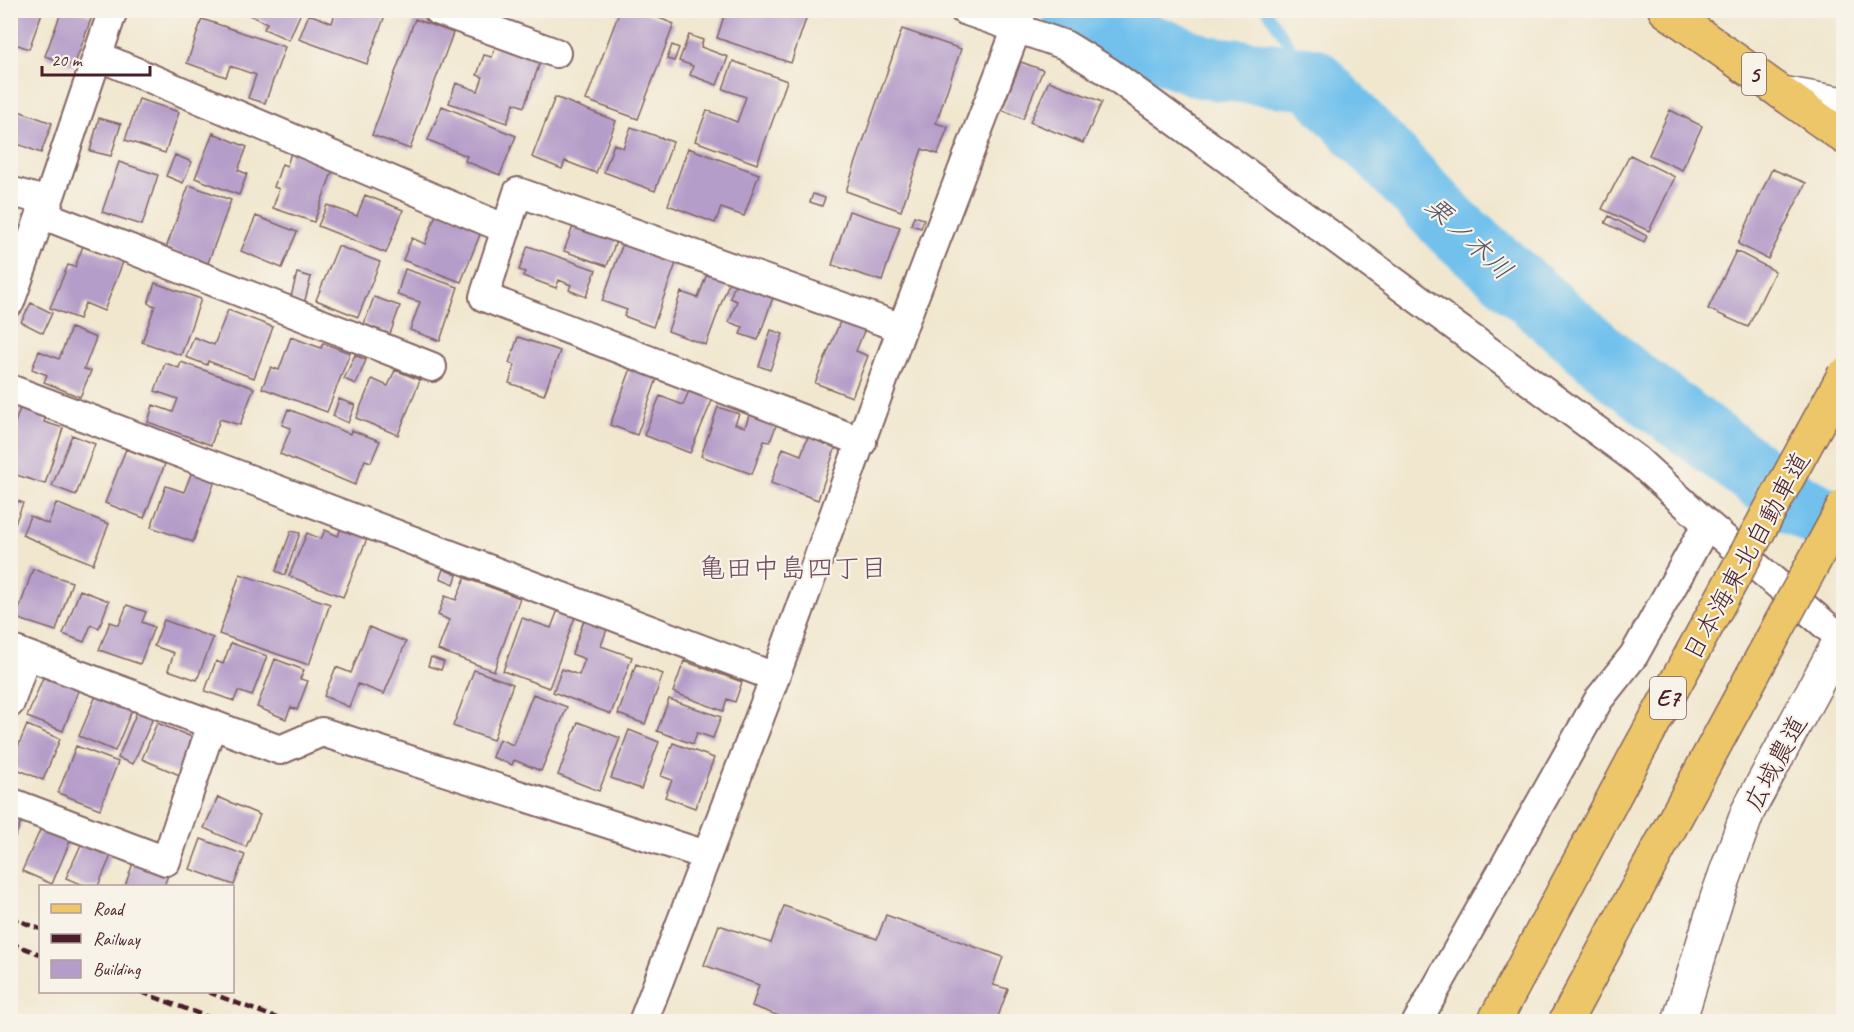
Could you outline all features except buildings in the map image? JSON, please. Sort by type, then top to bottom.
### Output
[{"type":"main road","name":"5","points":[[1665,10],[1844,136]]},
{"type":"main road","name":"日本海東北自動車道","points":[[1494,1022],[1629,768],[1844,375]]},
{"type":"main road","points":[[1565,1022],[1844,507]]},
{"type":"street","points":[[10,303],[113,10]]},
{"type":"street","points":[[437,10],[556,53]]},
{"type":"street","points":[[964,10],[1019,19],[1109,72],[1637,460],[1707,524],[1842,638]]},
{"type":"street","points":[[643,1022],[775,677],[902,328],[1019,19]]},
{"type":"street","points":[[98,56],[506,229]]},
{"type":"street","points":[[1782,93],[1844,104]]},
{"type":"street","points":[[10,191],[45,208],[432,367]]},
{"type":"street","points":[[862,442],[484,297],[518,192],[902,328]]},
{"type":"street","points":[[10,389],[775,677]]},
{"type":"street","points":[[1417,1022],[1599,699],[1634,655],[1707,524]]},
{"type":"street","name":"広域農道","points":[[1679,1022],[1717,898],[1748,811],[1842,638]]},
{"type":"street","points":[[10,703],[18,652],[280,750],[322,732],[706,855]]},
{"type":"street","points":[[10,802],[166,861],[212,724]]},
{"type":"waterway","name":"栗ノ木川","points":[[1073,10],[1109,30],[1204,67],[1312,79],[1454,228],[1627,378],[1793,502],[1844,529]]},
{"type":"waterway","points":[[1266,10],[1312,79]]},
{"type":"railway","points":[[10,917],[39,929]]},
{"type":"railway","points":[[10,943],[39,954]]},
{"type":"railway","points":[[144,993],[221,1022]]},
{"type":"railway","points":[[211,993],[287,1022]]},
{"type":"district","name":"亀田中島四丁目","points":[[793,568]]}]
